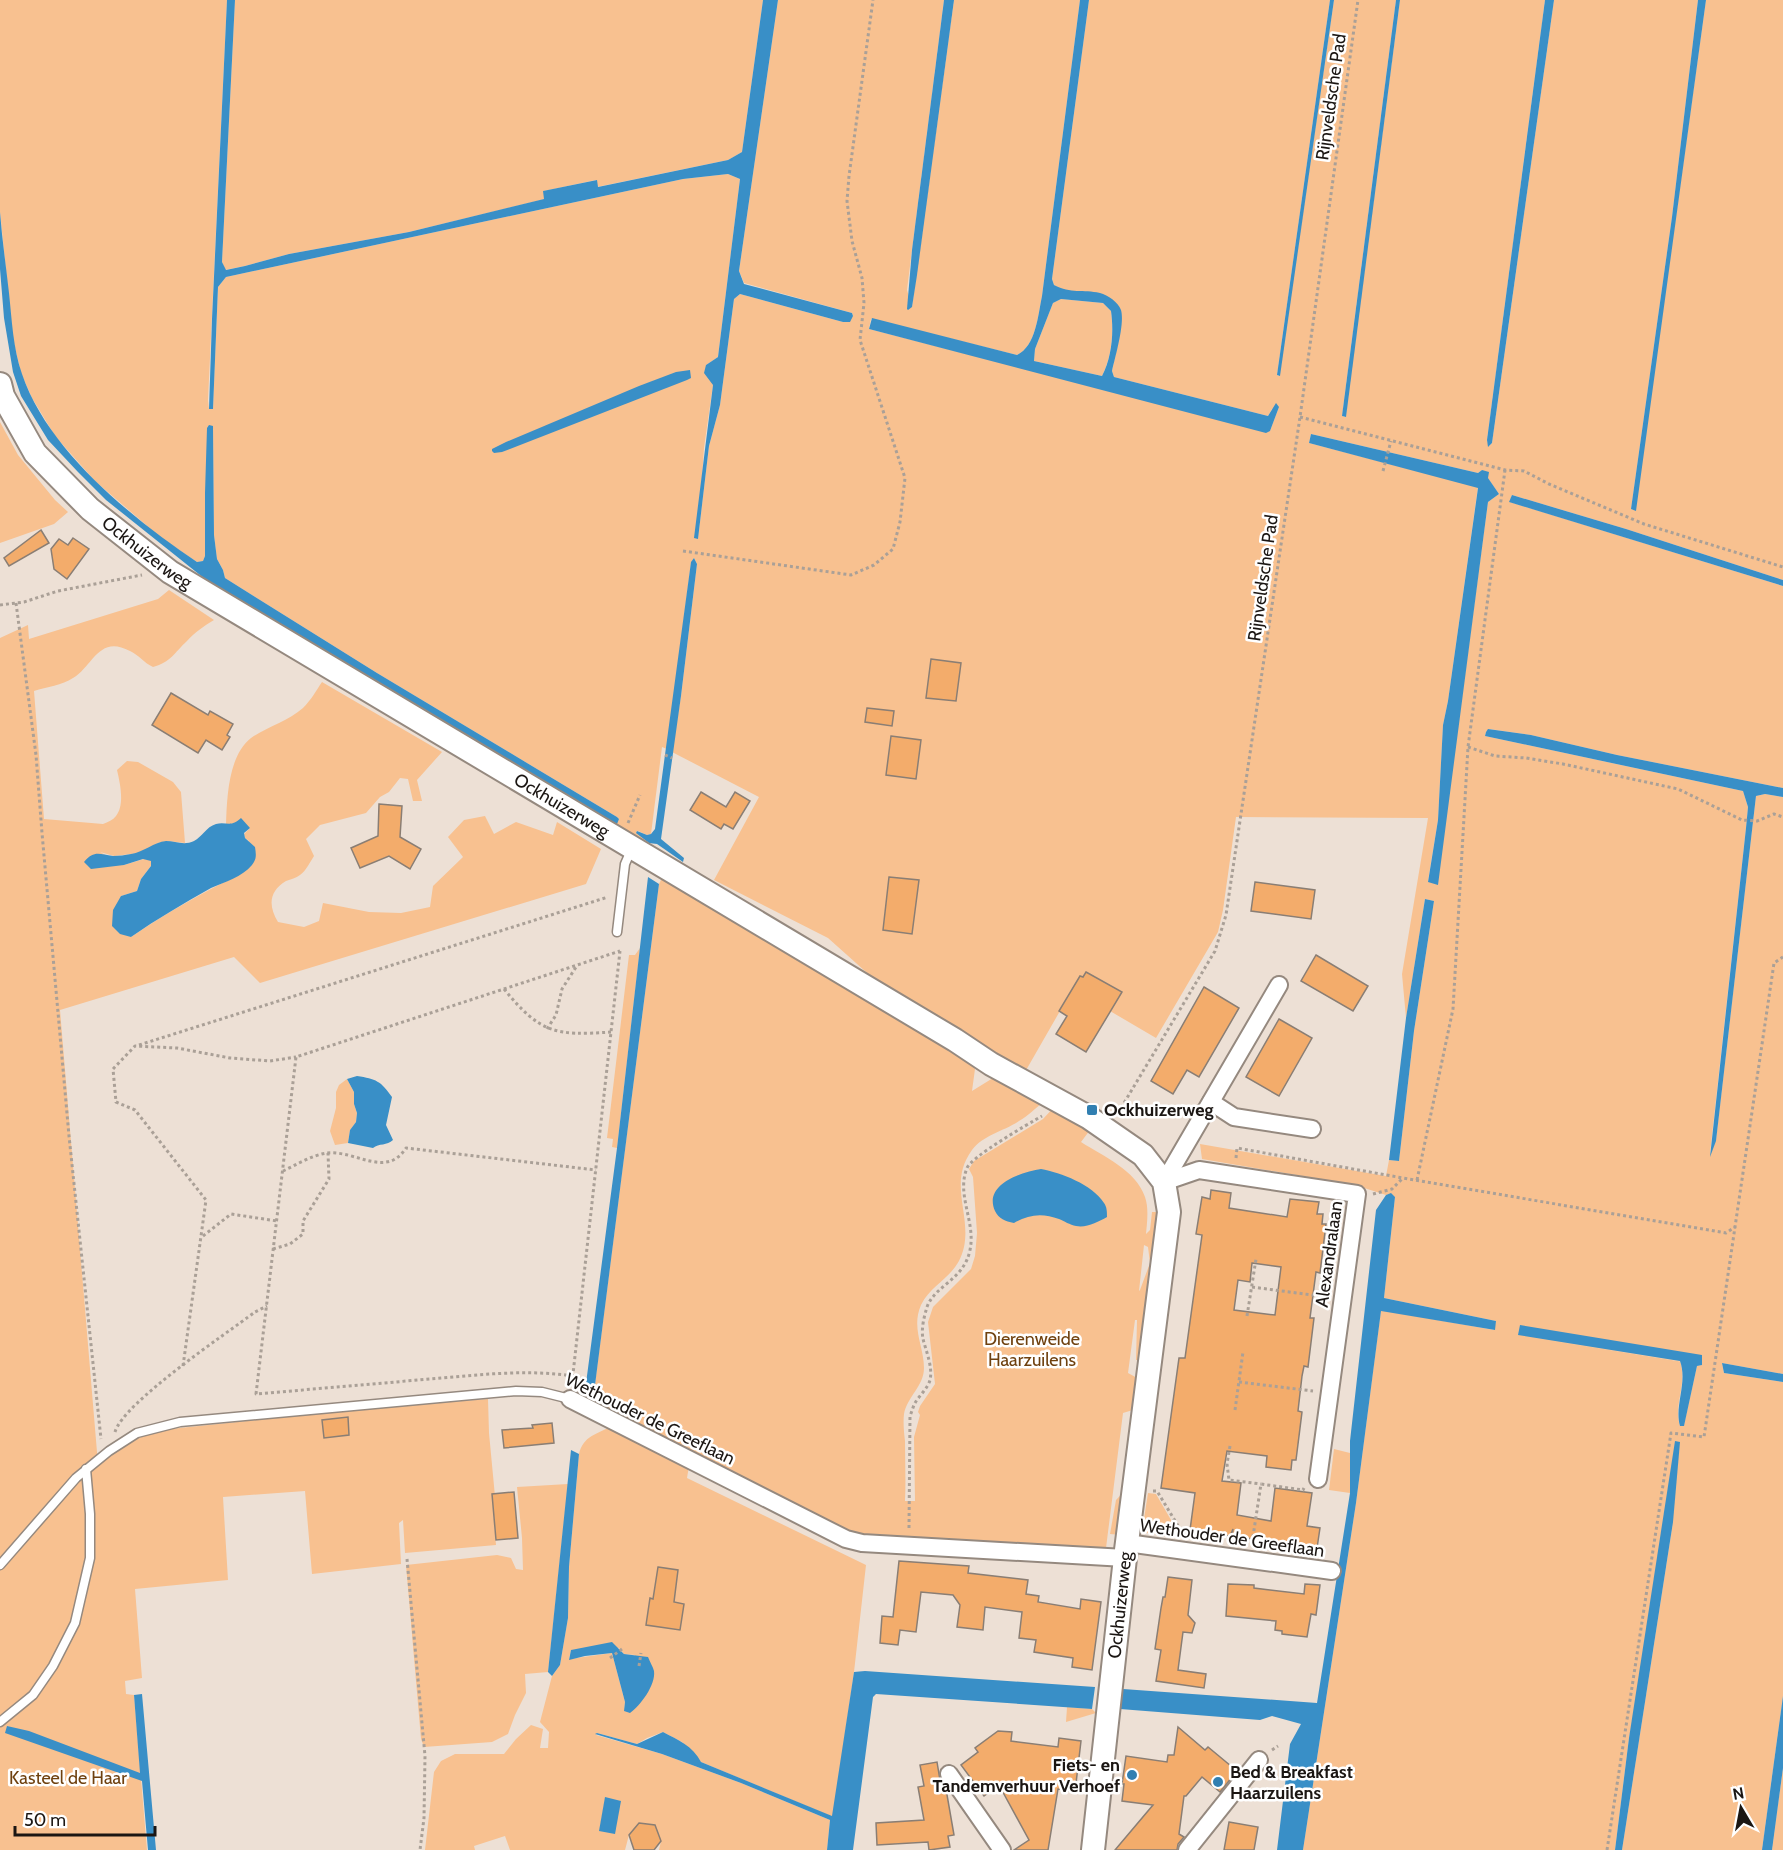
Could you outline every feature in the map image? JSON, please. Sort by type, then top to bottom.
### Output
[{"type":"street","name":"Ockhuizerweg","points":[[0,384],[3,396],[36,453],[90,509],[168,570],[955,1040],[991,1064],[1107,1130],[1143,1155],[1164,1182],[1169,1212],[1126,1550],[1093,1850]]},
{"type":"street","points":[[1164,1182],[1279,985]]},
{"type":"street","points":[[1211,1102],[1234,1117],[1312,1129]]},
{"type":"street","name":"Alexandralaan","points":[[1164,1182],[1199,1170],[1357,1194],[1318,1479]]},
{"type":"street","name":"Wethouder de Greeflaan","points":[[570,1399],[846,1539],[862,1544],[908,1547],[1194,1552],[1332,1571]]},
{"type":"street","points":[[1187,1850],[1259,1761]]},
{"type":"street","points":[[949,1774],[1002,1850]]},
{"type":"lane","points":[[617,932],[626,843]]},
{"type":"lane","name":"Wethouder de Greeflaan","points":[[0,1565],[76,1478],[137,1432],[180,1422],[516,1392],[542,1392],[570,1399]]},
{"type":"lane","points":[[0,1722],[33,1695],[53,1666],[75,1623],[90,1558],[90,1514],[86,1470]]},
{"type":"path","points":[[683,551],[851,575],[874,565],[893,549],[900,522],[905,478],[860,340],[864,303],[862,278],[852,241],[847,201],[873,0]]},
{"type":"path","name":"Rijnveldsche Pad","points":[[1107,1130],[1215,951],[1226,915],[1300,417],[1358,0]]},
{"type":"path","points":[[1300,417],[1505,470],[1524,471],[1644,524],[1783,567]]},
{"type":"path","points":[[1383,471],[1391,441]]},
{"type":"path","points":[[1417,1180],[1453,1009],[1468,747],[1505,470]]},
{"type":"path","points":[[0,605],[16,603],[58,591],[168,570]]},
{"type":"path","points":[[16,603],[36,754],[69,1136],[106,1454]]},
{"type":"path","points":[[1468,747],[1495,756],[1526,758],[1572,766],[1678,789],[1742,820],[1757,820],[1774,814],[1783,817]]},
{"type":"path","points":[[665,755],[672,758]]},
{"type":"path","points":[[626,843],[628,825],[640,795]]},
{"type":"path","points":[[183,1366],[206,1200],[135,1110],[116,1102],[113,1069],[135,1046],[622,893]]},
{"type":"path","points":[[570,1399],[620,951],[617,932]]},
{"type":"path","points":[[135,1046],[177,1048],[230,1058],[270,1061],[296,1057],[620,951]]},
{"type":"path","points":[[1607,1850],[1671,1433],[1704,1437],[1774,963],[1783,957]]},
{"type":"path","points":[[547,1029],[556,1015],[562,989],[576,965]]},
{"type":"path","points":[[504,989],[521,1010],[547,1029],[575,1035],[611,1032]]},
{"type":"path","points":[[296,1057],[256,1394],[481,1374],[557,1373],[573,1376]]},
{"type":"path","points":[[908,1547],[910,1416],[914,1404],[930,1380],[922,1336],[924,1320],[928,1304],[961,1272],[968,1261],[972,1231],[963,1188],[967,1168],[978,1156],[1042,1115],[1053,1099]]},
{"type":"path","points":[[283,1171],[327,1153],[354,1156],[380,1164],[400,1158],[406,1148],[596,1170]]},
{"type":"path","points":[[1234,1175],[1237,1148],[1726,1233],[1735,1227]]},
{"type":"path","points":[[273,1249],[290,1244],[303,1234],[303,1221],[329,1179],[327,1153]]},
{"type":"path","points":[[1357,1194],[1370,1195],[1392,1189],[1402,1178]]},
{"type":"path","points":[[202,1237],[231,1214],[277,1221]]},
{"type":"path","points":[[1247,1316],[1256,1259]]},
{"type":"path","points":[[1251,1287],[1342,1299]]},
{"type":"path","points":[[106,1454],[116,1427],[127,1413],[155,1387],[255,1312],[267,1306]]},
{"type":"path","points":[[1235,1410],[1243,1352]]},
{"type":"path","points":[[1239,1382],[1330,1393]]},
{"type":"path","points":[[1230,1446],[1227,1464],[1229,1480],[1303,1490],[1311,1480],[1318,1479]]},
{"type":"path","points":[[1249,1560],[1261,1484]]},
{"type":"path","points":[[1134,1488],[1157,1491],[1194,1552]]},
{"type":"path","points":[[407,1559],[425,1756],[424,1818],[420,1850]]},
{"type":"path","points":[[610,1658],[621,1649]]},
{"type":"path","points":[[639,1666],[641,1653]]},
{"type":"green space","points":[[0,0],[227,0],[209,409],[213,409],[218,287],[226,277],[683,179],[728,174],[740,179],[718,357],[706,365],[713,385],[704,448],[698,539],[709,446],[720,405],[734,299],[740,294],[843,322],[853,316],[852,313],[744,283],[739,271],[778,0],[944,0],[907,290],[912,307],[954,0],[1080,0],[1042,296],[1035,329],[1028,345],[1017,355],[871,319],[869,329],[1270,431],[1279,407],[1272,409],[1268,416],[1114,377],[1112,371],[1121,328],[1121,310],[1099,293],[1065,291],[1054,285],[1052,279],[1089,0],[1330,0],[1277,375],[1279,376],[1334,0],[1396,0],[1342,416],[1345,417],[1400,0],[1545,0],[1487,440],[1489,446],[1492,443],[1554,0],[1698,0],[1672,217],[1631,509],[1635,510],[1706,0],[1783,0],[1783,580],[1512,495],[1510,502],[1783,586],[1783,788],[1617,755],[1531,735],[1489,729],[1485,736],[1743,791],[1748,807],[1710,1154],[1716,1140],[1756,796],[1765,794],[1783,797],[1783,1374],[1722,1363],[1724,1373],[1783,1382],[1783,1696],[1762,1850],[1622,1850],[1673,1522],[1629,1738],[1615,1850],[1303,1850],[1356,1503],[1381,1310],[1494,1330],[1496,1321],[1384,1298],[1395,1197],[1391,1194],[1386,1195],[1355,1185],[1202,1159],[1200,1144],[1386,1176],[1389,1160],[1399,1161],[1414,1031],[1434,901],[1425,899],[1406,1018],[1402,974],[1428,818],[1236,817],[1218,932],[1156,1038],[1081,994],[1068,997],[1025,1072],[875,980],[828,938],[714,880],[759,797],[672,752],[697,564],[694,558],[691,563],[667,749],[662,747],[651,834],[636,832],[650,846],[614,825],[619,819],[617,817],[377,673],[225,578],[217,559],[214,535],[213,426],[203,561],[197,562],[160,537],[95,481],[55,436],[32,398],[21,373],[13,339],[0,212]],"holes":[[[1311,434],[1478,473],[1482,470],[1499,494],[1488,502],[1437,884],[1428,881],[1438,820],[1443,725],[1478,487],[1309,443]],[[1680,1361],[1702,1365],[1697,1366],[1684,1425],[1680,1426],[1678,1418],[1682,1378]]]},
{"type":"green space","points":[[235,0],[763,0],[742,152],[728,160],[597,187],[596,180],[544,191],[545,199],[409,232],[289,254],[225,270],[222,262]]},
{"type":"green space","points":[[1061,299],[1103,303],[1111,311],[1111,344],[1102,376],[1034,361],[1035,349],[1053,303]]},
{"type":"green space","points":[[0,422],[18,455],[55,500],[68,512],[54,524],[0,543]]},
{"type":"green space","name":"Kasteel de Haar","points":[[169,590],[214,620],[193,635],[168,660],[153,667],[130,651],[111,646],[97,654],[73,678],[34,691],[44,819],[103,824],[112,820],[119,811],[121,800],[117,770],[127,761],[138,762],[173,782],[181,792],[185,843],[167,841],[158,843],[140,853],[114,856],[100,852],[124,865],[144,859],[151,860],[151,866],[141,879],[137,891],[121,896],[131,937],[184,904],[240,874],[249,841],[244,834],[250,828],[236,823],[226,825],[233,766],[243,746],[251,738],[303,708],[322,682],[442,752],[417,780],[422,801],[413,801],[408,779],[400,778],[389,792],[380,797],[366,813],[320,825],[306,839],[314,856],[302,873],[280,885],[273,894],[272,905],[278,922],[304,927],[319,921],[323,903],[369,912],[401,913],[430,907],[433,886],[463,857],[448,837],[464,820],[485,816],[494,834],[516,822],[553,835],[557,822],[601,849],[586,884],[260,983],[234,957],[60,1010],[98,1464],[147,1434],[170,1429],[488,1399],[496,1507],[493,1507],[496,1545],[405,1553],[403,1520],[399,1523],[401,1564],[312,1574],[305,1491],[223,1497],[228,1580],[135,1589],[142,1678],[125,1681],[126,1694],[134,1695],[147,1850],[0,1850],[0,638],[28,625],[29,639],[158,599]]},
{"type":"green space","name":"Dierenweide Haarzuilens","points":[[663,876],[970,1061],[975,1069],[972,1091],[993,1078],[1044,1101],[1013,1125],[982,1141],[972,1150],[965,1162],[961,1186],[965,1234],[961,1257],[950,1273],[926,1297],[918,1313],[917,1321],[924,1368],[921,1380],[904,1414],[905,1501],[915,1501],[914,1437],[920,1415],[918,1412],[935,1384],[928,1322],[933,1307],[971,1269],[975,1256],[977,1233],[973,1177],[969,1169],[974,1161],[1043,1119],[1055,1106],[1090,1130],[1081,1142],[1127,1171],[1141,1187],[1147,1206],[1146,1234],[1150,1230],[1152,1212],[1164,1212],[1143,1361],[1136,1360],[1137,1320],[1135,1320],[1128,1373],[1139,1379],[1136,1409],[1123,1413],[1106,1548],[865,1538],[584,1402],[585,1391],[594,1392],[659,884]],"holes":[[[1144,1245],[1148,1247],[1150,1263],[1139,1291]]]},
{"type":"green space","points":[[640,948],[617,1148],[612,1147],[613,1139],[607,1138],[629,955],[635,955]]},
{"type":"green space","points":[[347,1079],[354,1092],[356,1122],[350,1130],[348,1143],[335,1145],[330,1131],[336,1108],[336,1092],[339,1085]]},
{"type":"green space","points":[[612,1426],[689,1466],[687,1478],[866,1565],[854,1672],[833,1817],[701,1762],[682,1742],[663,1732],[637,1744],[597,1733],[596,1735],[662,1754],[741,1783],[830,1820],[827,1850],[659,1850],[661,1841],[655,1825],[639,1823],[629,1835],[625,1850],[510,1850],[505,1836],[474,1846],[475,1850],[425,1850],[434,1772],[441,1761],[455,1754],[504,1754],[531,1725],[543,1729],[540,1748],[548,1748],[549,1732],[540,1722],[552,1676],[560,1665],[568,1618],[569,1567],[579,1454],[587,1439]],"holes":[[[619,1648],[624,1654],[635,1655],[624,1711],[625,1702],[612,1653],[569,1659],[571,1650]]]},
{"type":"green space","points":[[1334,1449],[1350,1453],[1350,1493],[1329,1490]]},
{"type":"green space","points":[[568,1484],[548,1672],[525,1674],[526,1693],[508,1734],[492,1742],[424,1747],[421,1739],[406,1565],[497,1555],[511,1558],[516,1569],[523,1570],[517,1487]]},
{"type":"green space","points":[[1130,1485],[1122,1535],[1110,1534],[1116,1500]]},
{"type":"green space","points":[[1148,1493],[1156,1494],[1182,1539],[1142,1532]]},
{"type":"green space","points":[[1067,1707],[1092,1709],[1096,1713],[1066,1722]]},
{"type":"green space","points":[[1783,1768],[1783,1850],[1772,1850]]},
{"type":"water","points":[[227,0],[235,0],[222,262],[226,270],[289,254],[409,232],[544,199],[543,191],[597,180],[598,187],[728,160],[742,152],[763,0],[778,0],[739,271],[744,284],[852,313],[853,316],[850,322],[843,322],[740,294],[734,299],[720,405],[709,446],[698,539],[694,538],[713,385],[704,373],[706,365],[718,357],[740,179],[728,174],[683,179],[226,277],[218,287],[213,409],[209,409]]},
{"type":"water","points":[[944,0],[954,0],[917,275],[912,307],[908,310],[912,250]]},
{"type":"water","points":[[1080,0],[1089,0],[1052,279],[1054,285],[1103,294],[1120,307],[1122,323],[1112,371],[1114,377],[1268,416],[1276,403],[1279,407],[1270,431],[1266,433],[869,329],[872,318],[1017,355],[1028,345],[1032,337],[1042,296]],"holes":[[[1061,299],[1103,303],[1111,311],[1112,327],[1110,353],[1102,376],[1034,361],[1035,349],[1053,303]]]},
{"type":"water","points":[[1330,0],[1334,0],[1280,376],[1277,375]]},
{"type":"water","points":[[1396,0],[1400,0],[1346,417],[1342,416]]},
{"type":"water","points":[[1545,0],[1554,0],[1492,443],[1488,447],[1487,440]]},
{"type":"water","points":[[1698,0],[1706,0],[1636,511],[1631,509],[1672,217]]},
{"type":"water","points":[[0,212],[13,334],[22,374],[34,402],[51,430],[95,480],[146,525],[197,562],[203,561],[205,556],[207,428],[209,425],[213,426],[214,535],[217,559],[225,578],[377,673],[617,817],[619,819],[617,824],[614,825],[215,587],[106,500],[48,440],[21,396],[13,372],[4,318],[0,269]]},
{"type":"water","points":[[690,370],[691,378],[687,380],[502,452],[492,451],[506,442],[639,386],[676,372]]},
{"type":"water","points":[[1311,434],[1478,473],[1482,470],[1489,472],[1488,478],[1499,494],[1488,502],[1438,885],[1428,882],[1438,820],[1443,725],[1478,488],[1309,443]]},
{"type":"water","points":[[1512,495],[1783,580],[1783,586],[1509,502]]},
{"type":"water","points":[[694,558],[697,564],[661,839],[684,858],[683,862],[636,833],[637,831],[647,835],[655,829],[691,562]]},
{"type":"water","points":[[1488,729],[1531,735],[1617,755],[1783,788],[1783,797],[1765,794],[1756,796],[1716,1141],[1710,1157],[1748,807],[1743,791],[1485,736]]},
{"type":"water","points":[[241,818],[250,828],[244,833],[245,838],[255,847],[255,861],[248,869],[191,899],[131,937],[120,934],[112,926],[113,910],[121,896],[137,891],[141,879],[151,866],[151,861],[143,859],[124,865],[91,869],[84,862],[88,858],[97,854],[113,856],[131,854],[166,841],[190,842],[213,825],[234,823]]},
{"type":"water","points":[[648,877],[659,884],[594,1393],[585,1391],[617,1148]]},
{"type":"water","points":[[1425,899],[1434,901],[1414,1031],[1399,1161],[1389,1160],[1406,1018]]},
{"type":"water","points":[[357,1076],[378,1082],[392,1097],[386,1125],[393,1140],[388,1143],[373,1148],[348,1143],[350,1130],[356,1122],[357,1113],[354,1092],[347,1079]]},
{"type":"water","points":[[1041,1169],[1058,1173],[1092,1190],[1105,1205],[1107,1217],[1084,1226],[1047,1216],[1031,1216],[1014,1223],[1000,1218],[993,1202],[994,1193],[999,1187],[1015,1176]]},
{"type":"water","points":[[1391,1193],[1395,1197],[1384,1298],[1496,1321],[1495,1330],[1381,1311],[1356,1503],[1303,1850],[1277,1850],[1290,1744],[1301,1724],[1272,1716],[1260,1720],[1120,1709],[1123,1689],[1317,1703],[1350,1493],[1350,1441],[1376,1210],[1386,1195]]},
{"type":"water","points":[[1520,1325],[1702,1355],[1702,1365],[1697,1366],[1684,1426],[1680,1426],[1679,1418],[1683,1377],[1680,1361],[1518,1335]]},
{"type":"water","points":[[1722,1363],[1783,1374],[1783,1382],[1724,1373]]},
{"type":"water","points":[[1675,1441],[1680,1442],[1673,1522],[1622,1850],[1615,1850],[1629,1738]]},
{"type":"water","points":[[571,1450],[579,1454],[569,1567],[568,1618],[560,1665],[552,1676],[548,1672]]},
{"type":"water","points":[[612,1642],[624,1654],[648,1657],[654,1671],[654,1677],[646,1695],[630,1713],[624,1711],[625,1702],[612,1653],[569,1660],[571,1650]]},
{"type":"water","points":[[854,1672],[1095,1687],[1092,1709],[876,1694],[873,1697],[853,1850],[827,1850],[830,1820],[741,1783],[662,1754],[595,1734],[637,1744],[663,1732],[689,1748],[701,1762],[832,1816]]},
{"type":"water","points":[[142,1694],[156,1850],[148,1850],[142,1781],[5,1733],[7,1726],[29,1731],[140,1773],[134,1695]]},
{"type":"water","points":[[1783,1696],[1783,1768],[1772,1850],[1762,1850]]},
{"type":"water","points":[[605,1797],[621,1801],[615,1834],[599,1831]]},
{"type":"building","points":[[41,530],[49,543],[9,566],[4,558]]},
{"type":"building","points":[[73,538],[89,549],[67,579],[54,569],[51,549],[59,539],[68,545]]},
{"type":"building","points":[[931,659],[961,663],[956,701],[926,698]]},
{"type":"building","points":[[171,693],[208,715],[210,711],[233,724],[227,735],[230,737],[222,750],[206,740],[198,753],[152,725]]},
{"type":"building","points":[[867,708],[894,711],[892,726],[865,722]]},
{"type":"building","points":[[891,736],[921,740],[916,779],[886,775]]},
{"type":"building","points":[[701,792],[726,807],[735,792],[750,801],[733,829],[724,824],[721,829],[690,810]]},
{"type":"building","points":[[379,804],[402,806],[400,837],[421,849],[410,869],[389,856],[360,868],[351,848],[378,836]]},
{"type":"building","points":[[889,877],[919,880],[912,934],[883,930]]},
{"type":"building","points":[[1255,882],[1315,890],[1311,919],[1251,911]]},
{"type":"building","points":[[1316,955],[1368,986],[1353,1011],[1301,981]]},
{"type":"building","points":[[1086,972],[1122,992],[1086,1052],[1056,1034],[1067,1016],[1059,1011],[1080,976],[1083,977]]},
{"type":"building","points":[[1204,987],[1239,1008],[1199,1077],[1187,1070],[1173,1094],[1151,1081]]},
{"type":"building","points":[[1279,1019],[1312,1038],[1279,1096],[1246,1077]]},
{"type":"building","points":[[1211,1190],[1231,1193],[1229,1208],[1287,1217],[1290,1199],[1319,1202],[1317,1214],[1323,1214],[1322,1224],[1326,1224],[1320,1273],[1316,1272],[1310,1318],[1314,1318],[1308,1367],[1304,1366],[1302,1376],[1298,1411],[1302,1412],[1296,1460],[1292,1460],[1291,1470],[1266,1467],[1267,1456],[1227,1451],[1222,1481],[1241,1483],[1237,1515],[1271,1521],[1275,1488],[1312,1493],[1307,1526],[1320,1528],[1317,1548],[1232,1536],[1233,1529],[1230,1536],[1190,1530],[1195,1493],[1161,1488],[1179,1358],[1185,1358],[1202,1235],[1196,1234],[1202,1197],[1210,1199]],"holes":[[[1252,1263],[1281,1267],[1275,1315],[1234,1310],[1238,1280],[1250,1282]]]},
{"type":"building","points":[[348,1417],[349,1435],[324,1438],[322,1420]]},
{"type":"building","points":[[552,1423],[554,1443],[504,1448],[502,1430],[533,1428],[532,1425]]},
{"type":"building","points":[[514,1492],[518,1538],[496,1540],[492,1494]]},
{"type":"building","points":[[899,1561],[969,1566],[968,1573],[1028,1580],[1026,1594],[1039,1596],[1038,1602],[1080,1609],[1081,1599],[1101,1602],[1092,1670],[1072,1667],[1073,1658],[1034,1652],[1036,1640],[1019,1638],[1022,1612],[985,1607],[983,1630],[957,1627],[960,1605],[953,1595],[921,1592],[916,1632],[900,1630],[898,1645],[880,1643],[882,1616],[893,1617]]},
{"type":"building","points":[[658,1567],[678,1570],[674,1602],[684,1604],[680,1630],[646,1625]]},
{"type":"building","points":[[1168,1577],[1192,1580],[1188,1615],[1195,1623],[1192,1633],[1183,1632],[1178,1670],[1206,1674],[1204,1688],[1156,1681],[1161,1650],[1155,1649]]},
{"type":"building","points":[[1228,1584],[1254,1585],[1254,1588],[1304,1594],[1305,1584],[1320,1585],[1316,1615],[1311,1614],[1307,1637],[1282,1634],[1282,1631],[1275,1630],[1276,1621],[1226,1616]]},
{"type":"building","points":[[1178,1727],[1205,1750],[1208,1747],[1237,1771],[1220,1792],[1202,1777],[1184,1796],[1179,1834],[1184,1837],[1178,1844],[1177,1850],[1115,1850],[1153,1805],[1122,1801],[1126,1756],[1167,1762],[1168,1755],[1174,1755]]},
{"type":"building","points":[[998,1731],[1012,1732],[1011,1741],[1058,1747],[1059,1738],[1081,1741],[1075,1792],[1058,1789],[1048,1850],[1014,1850],[1029,1840],[999,1785],[984,1796],[961,1765],[978,1752],[975,1748]]},
{"type":"building","points":[[937,1762],[940,1780],[946,1789],[954,1835],[948,1836],[950,1847],[929,1850],[928,1842],[877,1845],[876,1823],[924,1820],[918,1787],[924,1786],[920,1765]]},
{"type":"building","points":[[1229,1822],[1258,1827],[1254,1850],[1224,1850]]},
{"type":"building","points":[[639,1823],[655,1825],[661,1841],[654,1850],[634,1850],[629,1835]]},
{"type":"place","name":"Ockhuizerweg","points":[[1092,1110]]},
{"type":"place","name":"Fiets- en Tandemverhuur Verhoef","points":[[1132,1775]]},
{"type":"place","name":"Bed & Breakfast Haarzuilens","points":[[1218,1782]]}]
